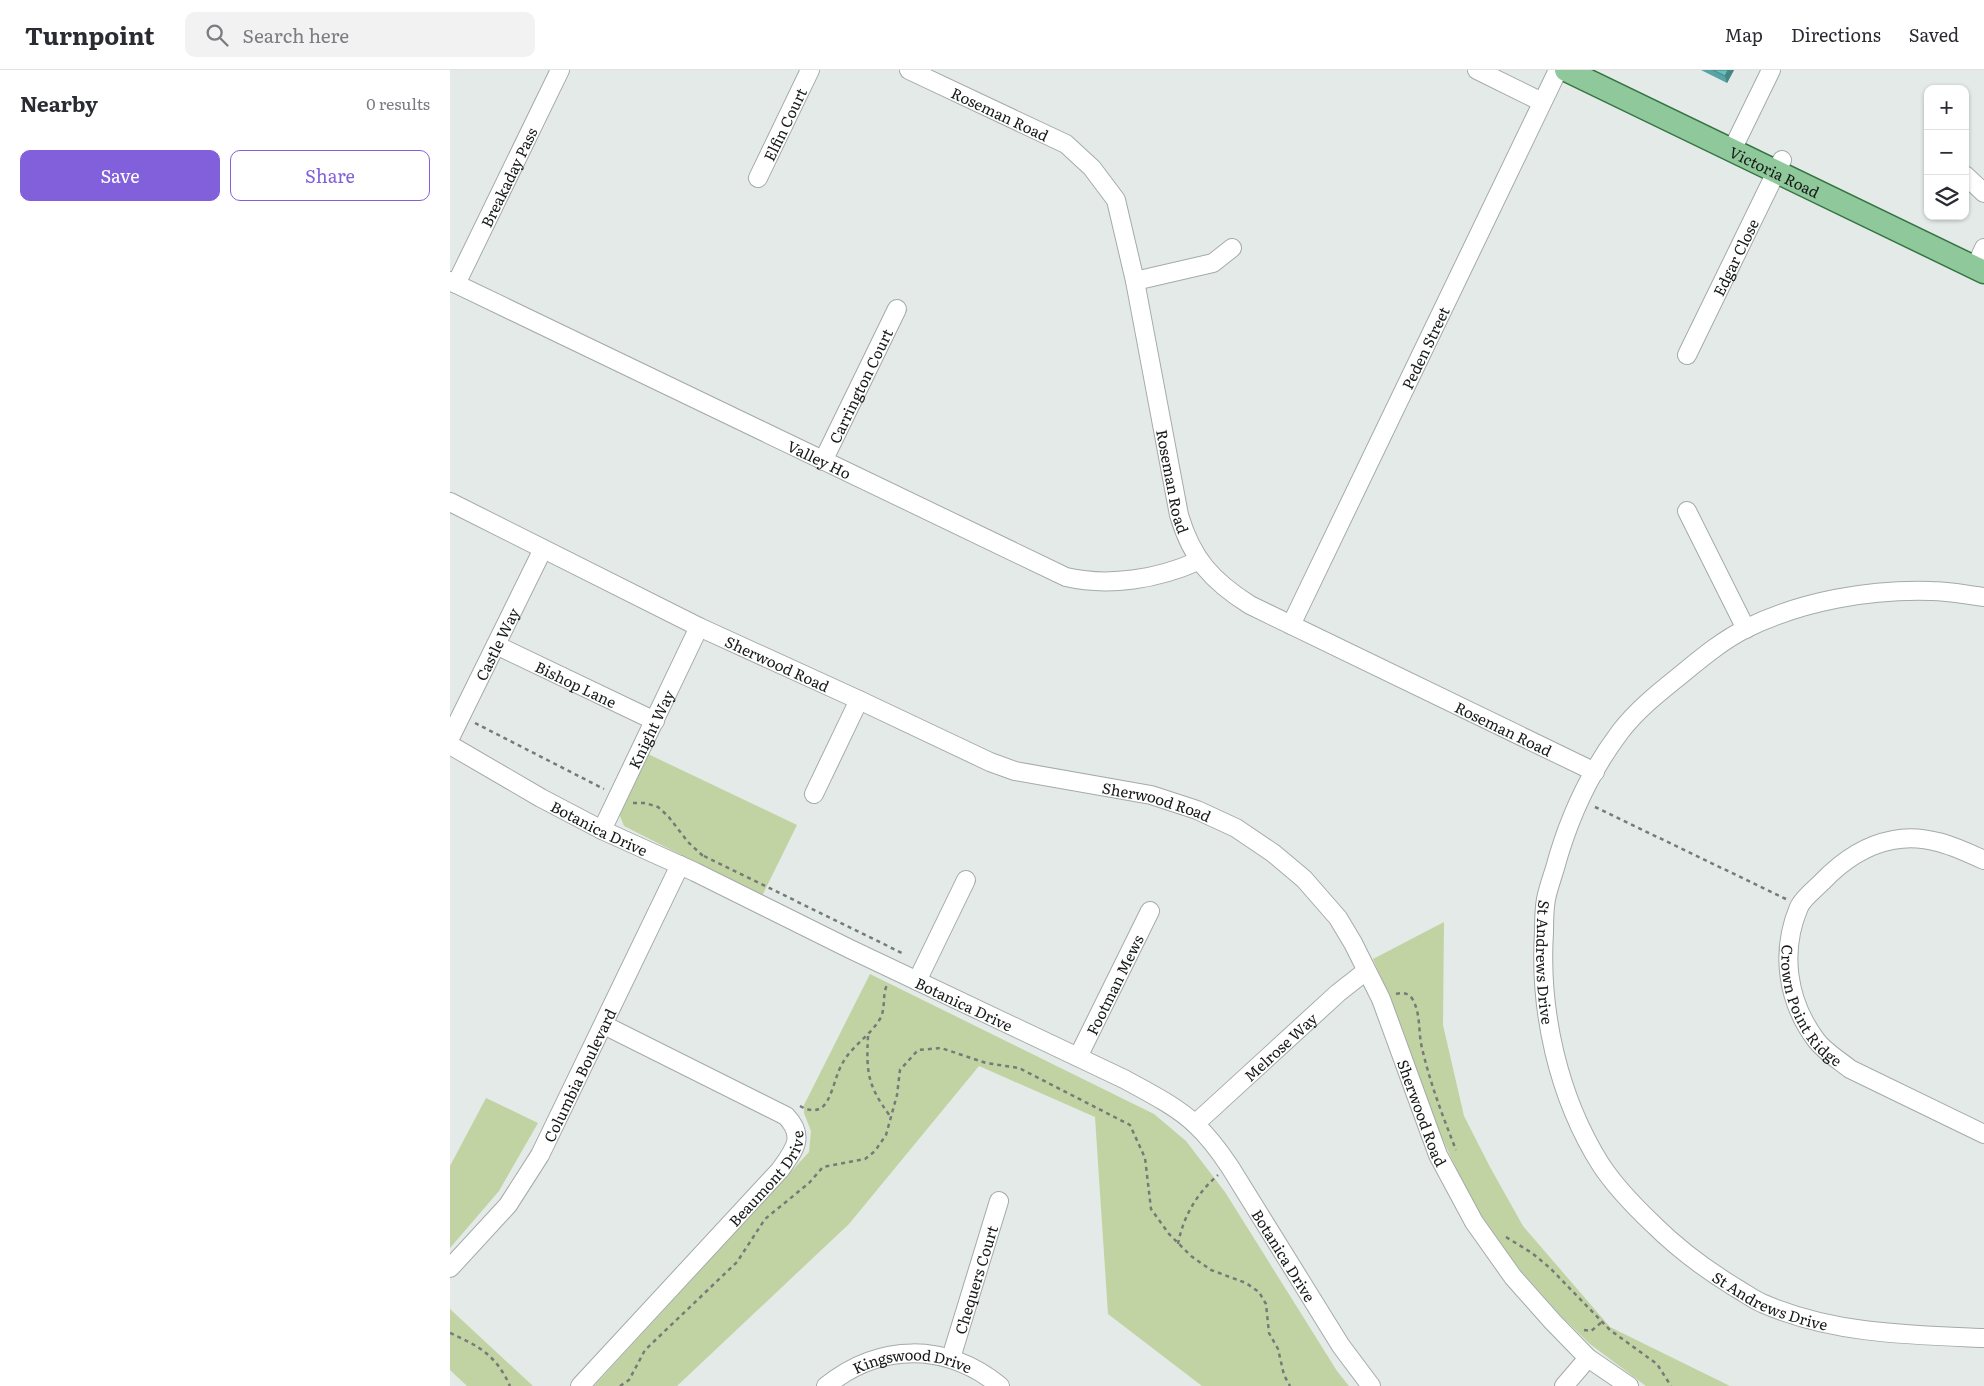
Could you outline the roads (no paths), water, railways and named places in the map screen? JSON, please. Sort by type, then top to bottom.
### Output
[{"type":"main road","name":"Victoria Road","points":[[1566,70],[1735,144]]},
{"type":"main road","name":"Victoria Road","points":[[1597,70],[1779,166],[1981,260]]},
{"type":"street","name":"Breakaday Pass","points":[[453,283],[560,70]]},
{"type":"street","name":"Elfin Court","points":[[758,178],[810,70]]},
{"type":"street","name":"Roseman Road","points":[[909,70],[1066,144],[1092,168],[1116,200],[1135,281],[1179,515],[1190,547],[1198,561],[1218,582],[1250,605],[1595,772]]},
{"type":"street","points":[[1477,70],[1542,102]]},
{"type":"street","name":"Peden Street","points":[[1291,625],[1558,70]]},
{"type":"street","points":[[1735,144],[1771,70]]},
{"type":"street","name":"Edgar Close","points":[[1687,355],[1779,166]]},
{"type":"street","points":[[1966,175],[1984,193]]},
{"type":"street","points":[[1135,281],[1213,263],[1232,248]]},
{"type":"street","name":"Valley Ho","points":[[453,283],[1066,578],[1099,582],[1121,581],[1173,571],[1198,561]]},
{"type":"street","name":"Carrington Court","points":[[823,461],[897,309]]},
{"type":"street","name":"Sherwood Road","points":[[450,502],[699,627],[1003,767],[1151,796],[1197,810],[1236,828],[1273,853],[1304,879],[1338,918],[1380,999],[1438,1155],[1474,1222],[1513,1277],[1553,1322],[1588,1358],[1629,1386]]},
{"type":"street","points":[[1688,511],[1746,629]]},
{"type":"street","name":"Castle Way","points":[[450,738],[543,549]]},
{"type":"street","name":"St Andrews Drive","points":[[1984,597],[1933,590],[1845,596],[1799,609],[1746,629],[1704,655],[1648,702],[1620,732],[1580,800],[1562,841],[1546,900],[1542,964],[1549,1026],[1562,1081],[1578,1121],[1601,1165],[1634,1206],[1676,1247],[1713,1274],[1762,1303],[1799,1317],[1839,1327],[1894,1334],[1984,1338]]},
{"type":"street","name":"Knight Way","points":[[602,830],[699,627]]},
{"type":"street","name":"Bishop Lane","points":[[496,645],[655,721]]},
{"type":"street","points":[[814,794],[859,700]]},
{"type":"street","name":"Botanica Drive","points":[[450,745],[540,798],[602,830],[688,869],[1078,1058],[1156,1097],[1195,1124],[1230,1167],[1341,1346],[1371,1386]]},
{"type":"street","name":"Crown Point Ridge","points":[[1984,860],[1953,846],[1923,839],[1894,840],[1864,850],[1834,870],[1800,905],[1790,940],[1788,972],[1798,1011],[1817,1040],[1832,1056],[1850,1069],[1984,1134]]},
{"type":"street","name":"Columbia Boulevard","points":[[450,1268],[508,1205],[540,1154],[604,1025],[688,869]]},
{"type":"street","points":[[917,981],[966,880]]},
{"type":"street","name":"Footman Mews","points":[[1078,1058],[1150,911]]},
{"type":"street","name":"Melrose Way","points":[[1195,1124],[1338,993],[1366,971]]},
{"type":"street","name":"Beaumont Drive","points":[[580,1386],[780,1170],[795,1148],[797,1138],[791,1122],[786,1116],[604,1025]]},
{"type":"street","name":"Chequers Court","points":[[951,1358],[999,1201]]},
{"type":"street","name":"Kingswood Drive","points":[[826,1386],[843,1372],[864,1362],[889,1355],[913,1353],[951,1358],[974,1369],[1000,1386]]},
{"type":"street","points":[[1564,1386],[1588,1358]]}]
